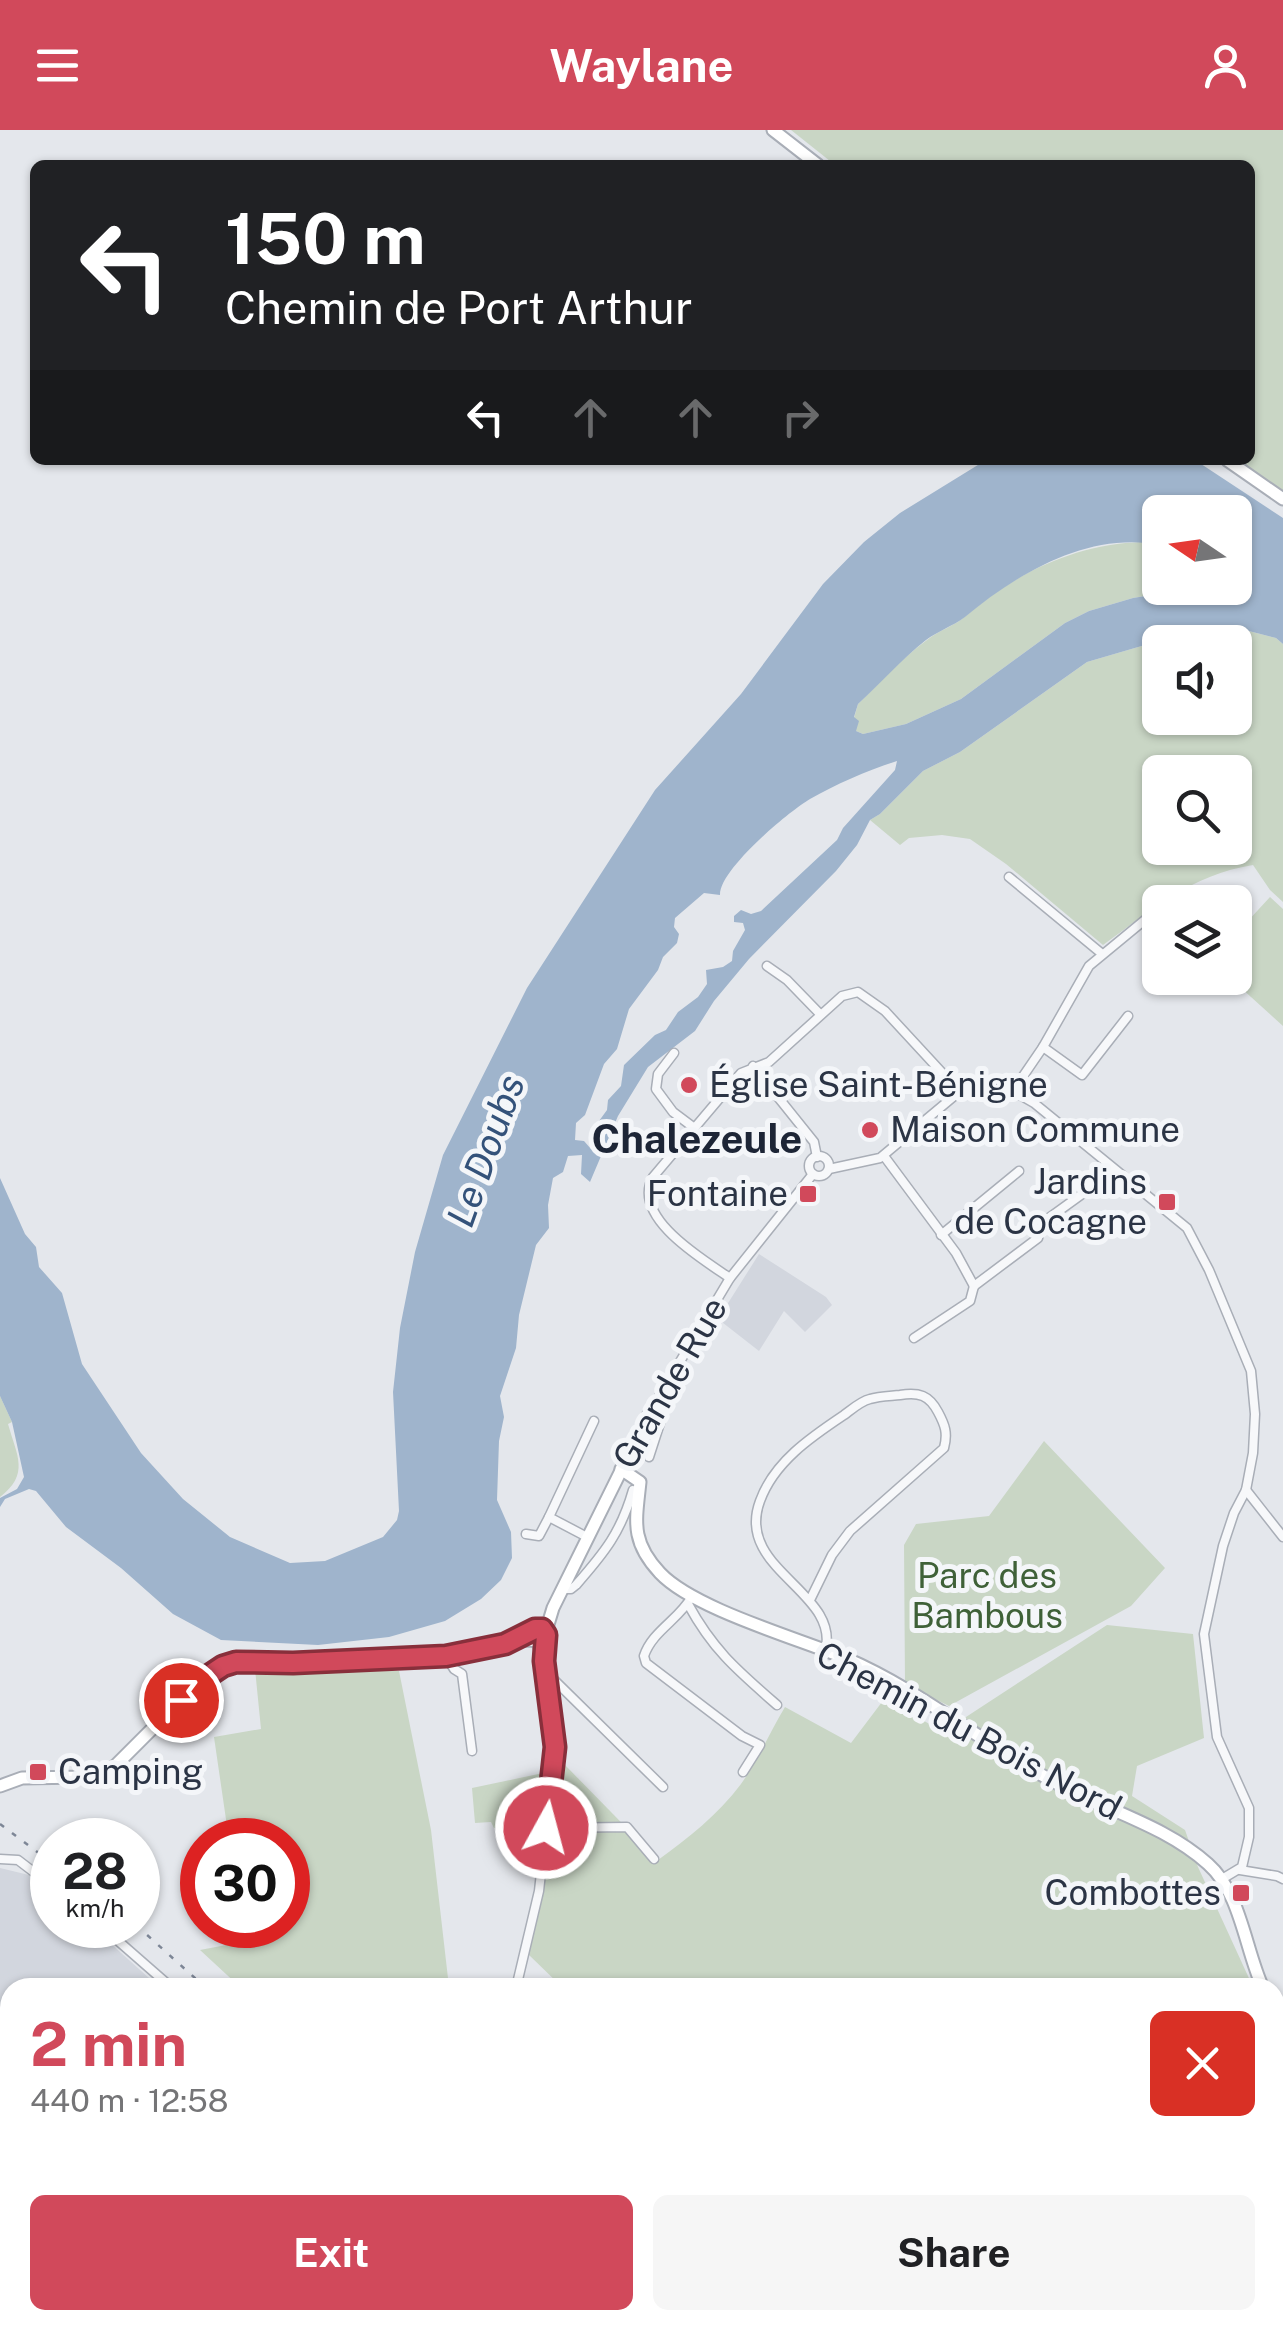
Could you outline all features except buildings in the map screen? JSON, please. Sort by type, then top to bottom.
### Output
[{"type":"street","points":[[773,130],[812,160]]},
{"type":"street","points":[[1234,465],[1283,499]]},
{"type":"street","points":[[1009,878],[1101,953]]},
{"type":"street","points":[[1013,1092],[1044,1047],[1077,982],[1101,953],[1142,922]]},
{"type":"street","points":[[767,966],[787,980],[820,1014]]},
{"type":"street","points":[[730,1278],[687,1249],[650,1209],[647,1197],[653,1177],[730,1082],[753,1066],[770,1062],[842,996],[858,992],[871,998],[958,1090]]},
{"type":"street","points":[[1044,1047],[1082,1075],[1128,1016]]},
{"type":"street","points":[[674,1053],[658,1074],[656,1089],[672,1112],[693,1127]]},
{"type":"street","points":[[753,1066],[814,1142],[817,1156]]},
{"type":"street","points":[[817,1156],[810,1162],[813,1174],[822,1176],[829,1169],[873,1161],[884,1156],[958,1090],[972,1086],[1013,1092],[1034,1103],[1187,1228],[1209,1270],[1254,1383],[1253,1453],[1246,1490],[1223,1546],[1204,1634],[1217,1737],[1249,1808],[1249,1837],[1240,1870]]},
{"type":"street","points":[[817,1156],[827,1160],[829,1169]]},
{"type":"street","points":[[884,1156],[956,1253],[974,1286]]},
{"type":"street","points":[[941,1235],[1019,1171]]},
{"type":"street","points":[[914,1338],[970,1300],[974,1286],[1038,1238],[1042,1223],[1114,1171]]},
{"type":"street","name":"Grande Rue","points":[[538,1635],[650,1410],[730,1278],[813,1174]]},
{"type":"street","points":[[810,1600],[827,1564],[850,1531],[944,1448],[946,1428],[928,1398],[914,1393],[867,1399],[808,1440],[766,1486],[755,1524],[761,1544],[774,1565],[810,1600],[826,1629],[825,1652]]},
{"type":"street","points":[[649,1456],[661,1420],[650,1410]]},
{"type":"street","points":[[526,1534],[539,1536],[594,1421]]},
{"type":"street","name":"Chemin du Bois Nord","points":[[621,1469],[640,1482],[636,1531],[646,1555],[690,1600],[848,1660],[1066,1789],[1142,1822],[1195,1854],[1222,1879],[1259,1978]]},
{"type":"street","points":[[563,1589],[576,1585],[609,1548],[622,1526],[634,1490]]},
{"type":"street","points":[[1246,1490],[1283,1536]]},
{"type":"street","points":[[549,1518],[588,1536]]},
{"type":"street","points":[[743,1772],[760,1745],[717,1718],[646,1663],[644,1656],[655,1636],[690,1600],[704,1635],[718,1652],[777,1705]]},
{"type":"street","points":[[0,1786],[22,1778],[84,1777],[115,1766],[202,1680],[236,1662],[446,1656],[538,1635],[555,1747],[539,1891],[518,1978]]},
{"type":"street","points":[[446,1656],[462,1674],[472,1751]]},
{"type":"street","points":[[546,1672],[662,1787]]},
{"type":"street","points":[[546,1828],[627,1827],[654,1860]]},
{"type":"street","points":[[0,1860],[18,1860],[30,1869]]},
{"type":"street","points":[[1222,1879],[1240,1870],[1283,1879]]},
{"type":"street","points":[[126,1948],[161,1978]]},
{"type":"shaded area","points":[[759,1254],[826,1297],[832,1305],[805,1332],[784,1311],[759,1351],[718,1319]]},
{"type":"shaded area","points":[[0,1868],[30,1876],[30,1948],[116,1948],[149,1978],[0,1978]]},
{"type":"green space","points":[[791,130],[1283,130],[1283,493],[1244,465],[1255,465],[1255,160],[829,160]]},
{"type":"green space","points":[[1142,542],[1142,597],[1089,611],[1065,623],[961,699],[906,724],[863,734],[856,731],[858,704],[932,637],[1006,586],[1048,563],[1118,544]]},
{"type":"green space","points":[[1252,632],[1276,638],[1283,644],[1283,902],[1253,865],[1191,885],[1142,885],[1142,917],[1103,945],[970,839],[942,835],[909,838],[900,845],[870,820],[923,771],[960,752],[1087,662],[1142,646],[1142,735],[1252,735]]},
{"type":"green space","points":[[1270,897],[1283,909],[1283,1026],[1249,995],[1252,995],[1252,917]]},
{"type":"green space","points":[[0,1396],[12,1422],[8,1424],[19,1464],[15,1480],[0,1497]]},
{"type":"green space","name":"Parc des Bambous","points":[[1044,1441],[1165,1568],[1131,1606],[949,1706],[905,1684],[904,1545],[916,1524],[989,1516]]},
{"type":"green space","points":[[1107,1625],[1193,1634],[1204,1738],[1137,1766],[1132,1796],[1185,1830],[1249,1978],[553,1978],[528,1954],[565,1765],[658,1860],[732,1795],[785,1707],[851,1743],[885,1698],[943,1732]]},
{"type":"green space","points":[[255,1669],[399,1671],[431,1830],[448,1978],[230,1978],[200,1950],[310,1948],[310,1818],[226,1818],[214,1737],[261,1729]]},
{"type":"green space","points":[[548,1772],[539,1826],[494,1828],[491,1822],[475,1823],[472,1788]]},
{"type":"water","name":"Le Doubs","points":[[978,465],[1203,465],[1248,495],[1142,495],[1142,543],[1107,544],[1056,559],[1008,585],[926,640],[858,704],[854,717],[859,721],[856,731],[863,734],[906,724],[961,699],[1065,623],[1089,611],[1142,597],[1142,605],[1252,605],[1252,498],[1283,518],[1283,644],[1276,638],[1252,632],[1252,625],[1142,625],[1142,646],[1087,662],[960,752],[923,771],[870,820],[857,845],[836,871],[749,959],[695,1031],[648,1067],[618,1116],[590,1182],[581,1174],[582,1155],[568,1156],[563,1172],[553,1178],[549,1228],[536,1245],[519,1315],[516,1348],[500,1396],[504,1417],[497,1500],[511,1532],[512,1558],[501,1580],[481,1599],[445,1621],[389,1637],[318,1645],[221,1640],[173,1614],[66,1527],[36,1491],[29,1489],[5,1499],[0,1507],[0,1498],[17,1489],[24,1477],[12,1422],[0,1396],[0,1178],[25,1234],[36,1247],[39,1267],[62,1293],[82,1364],[141,1453],[183,1499],[230,1537],[290,1563],[325,1561],[383,1537],[397,1520],[399,1511],[393,1392],[400,1328],[415,1252],[443,1155],[527,988],[655,790],[741,694],[823,584],[864,542],[900,513]],"holes":[[[897,761],[895,770],[843,828],[837,840],[761,911],[751,914],[741,910],[734,916],[734,922],[743,923],[745,930],[732,961],[706,970],[707,984],[698,997],[624,1065],[621,1086],[608,1100],[607,1110],[599,1121],[605,1135],[598,1149],[575,1140],[576,1123],[585,1115],[604,1064],[617,1049],[629,1009],[663,957],[677,943],[675,918],[704,893],[720,895],[742,857],[800,806],[820,793]]]},
{"type":"railway","points":[[0,1824],[30,1846]]},
{"type":"railway","points":[[160,1947],[195,1978]]},
{"type":"place","name":"Église Saint-Bénigne","points":[[689,1085]]},
{"type":"place","name":"Maison Commune","points":[[870,1130]]},
{"type":"place","name":"Fontaine","points":[[808,1194]]},
{"type":"place","name":"Jardins de Cocagne","points":[[1167,1202]]},
{"type":"place","name":"Camping","points":[[38,1772]]},
{"type":"place","name":"Combottes","points":[[1241,1893]]},
{"type":"district","name":"Chalezeule","points":[[697,1139]]},
{"type":"route","points":[[181,1700],[202,1680],[236,1662],[446,1656],[505,1644],[542,1629],[546,1635],[544,1661],[555,1747],[546,1828]]}]
